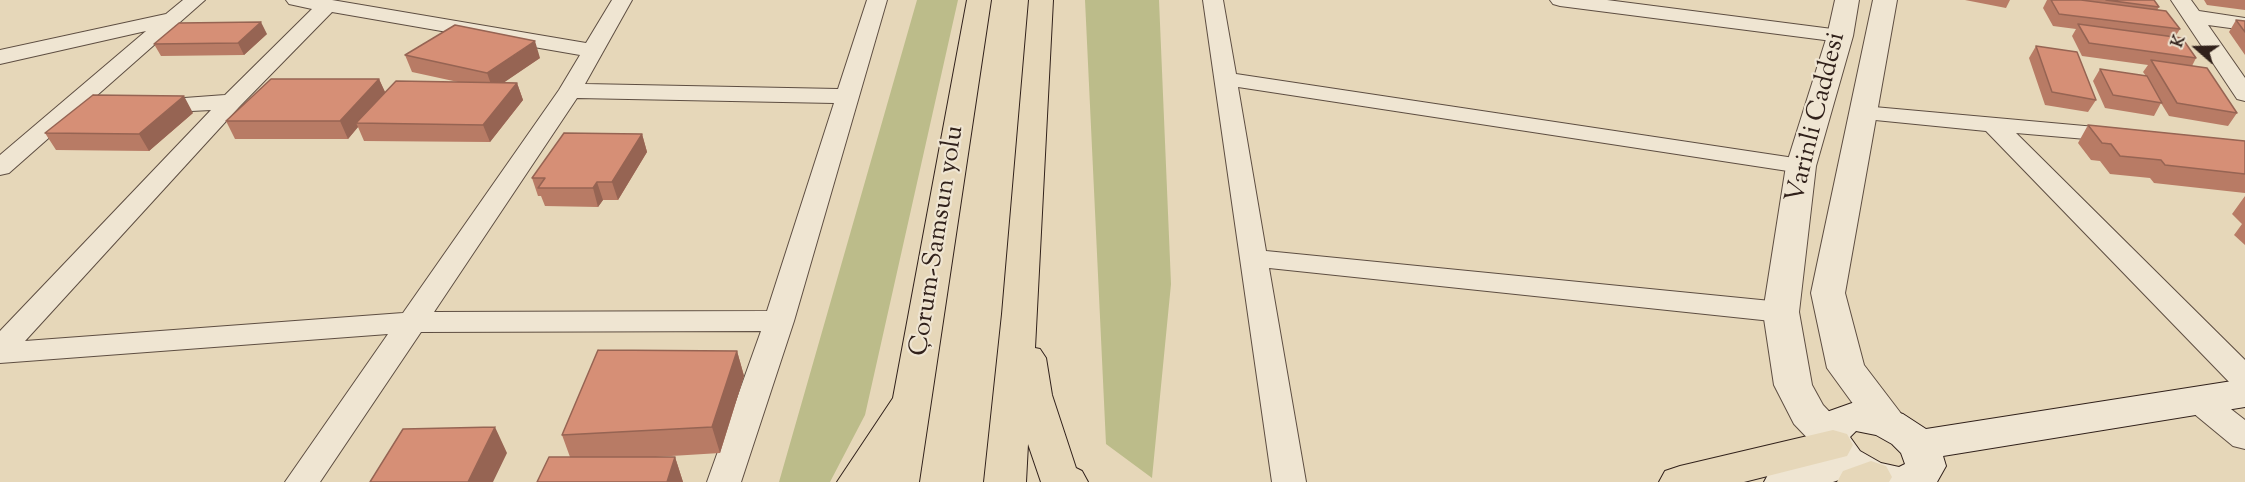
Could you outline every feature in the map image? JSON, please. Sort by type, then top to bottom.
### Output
[{"type":"highway","name":"Çorum-Samsun yolu","points":[[898,482],[979,0]]},
{"type":"highway","points":[[1005,482],[1020,314],[1041,0]]},
{"type":"highway","points":[[1020,314],[1033,395],[1059,478],[1067,482]]},
{"type":"highway","points":[[858,482],[914,396]]},
{"type":"highway","points":[[1680,482],[1883,465]]},
{"type":"street","points":[[0,168],[195,0]]},
{"type":"street","points":[[296,0],[593,51]]},
{"type":"street","points":[[302,482],[570,91],[622,0]]},
{"type":"street","points":[[724,482],[779,321],[877,0]]},
{"type":"street","points":[[1213,0],[1289,482]]},
{"type":"street","points":[[1560,0],[1678,7],[1840,36]]},
{"type":"street","name":"Varinli Caddesi","points":[[1847,0],[1840,36],[1801,166],[1781,312],[1793,385],[1808,414],[1883,465]]},
{"type":"street","name":"Varinli Caddesi","points":[[1883,465],[1846,368],[1828,293],[1885,0]]},
{"type":"street","points":[[0,351],[231,102],[328,5]]},
{"type":"street","points":[[2186,8],[2245,24]]},
{"type":"street","points":[[2186,8],[2245,94]]},
{"type":"street","points":[[5,54],[170,20]]},
{"type":"street","points":[[1227,78],[1801,166]]},
{"type":"street","points":[[570,91],[848,96]]},
{"type":"street","points":[[126,107],[231,102]]},
{"type":"street","points":[[67,111],[102,109]]},
{"type":"street","points":[[1863,113],[1995,126],[2138,136]]},
{"type":"street","points":[[1995,126],[2245,379]]},
{"type":"street","points":[[1252,258],[1781,312]]},
{"type":"street","points":[[0,351],[411,322],[779,321]]},
{"type":"street","points":[[1785,482],[1883,465],[2198,400],[2245,393]]},
{"type":"street","points":[[2198,400],[2245,437]]},
{"type":"green space","points":[[917,0],[958,0],[865,415],[830,482],[779,482]]},
{"type":"green space","points":[[1085,0],[1159,0],[1171,284],[1152,478],[1106,444]]},
{"type":"building","points":[[2051,0],[2081,0],[2166,11],[2180,29],[2059,14]]},
{"type":"building","points":[[2106,0],[2154,0],[2159,7]]},
{"type":"building","points":[[2236,20],[2245,21],[2245,32]]},
{"type":"building","points":[[261,22],[238,43],[154,44],[179,23]]},
{"type":"building","points":[[2078,24],[2182,38],[2196,58],[2089,43]]},
{"type":"building","points":[[455,25],[535,41],[487,73],[405,55]]},
{"type":"building","points":[[2036,46],[2077,52],[2096,100],[2052,92]]},
{"type":"building","points":[[2151,60],[2207,68],[2237,113],[2177,103]]},
{"type":"building","points":[[2100,69],[2147,76],[2162,103],[2113,95]]},
{"type":"building","points":[[271,79],[379,79],[340,121],[226,121]]},
{"type":"building","points":[[396,81],[517,83],[483,125],[356,123]]},
{"type":"building","points":[[93,95],[184,96],[139,134],[45,133]]},
{"type":"building","points":[[2088,125],[2245,141],[2245,174],[2165,165],[2161,160],[2120,156],[2111,144],[2102,143]]},
{"type":"building","points":[[564,133],[642,134],[612,182],[597,182],[593,188],[538,188],[545,178],[532,178]]},
{"type":"building","points":[[598,350],[737,351],[712,427],[562,435]]},
{"type":"building","points":[[495,427],[468,482],[370,482],[403,429]]},
{"type":"building","points":[[549,457],[675,457],[667,482],[537,482]]}]
